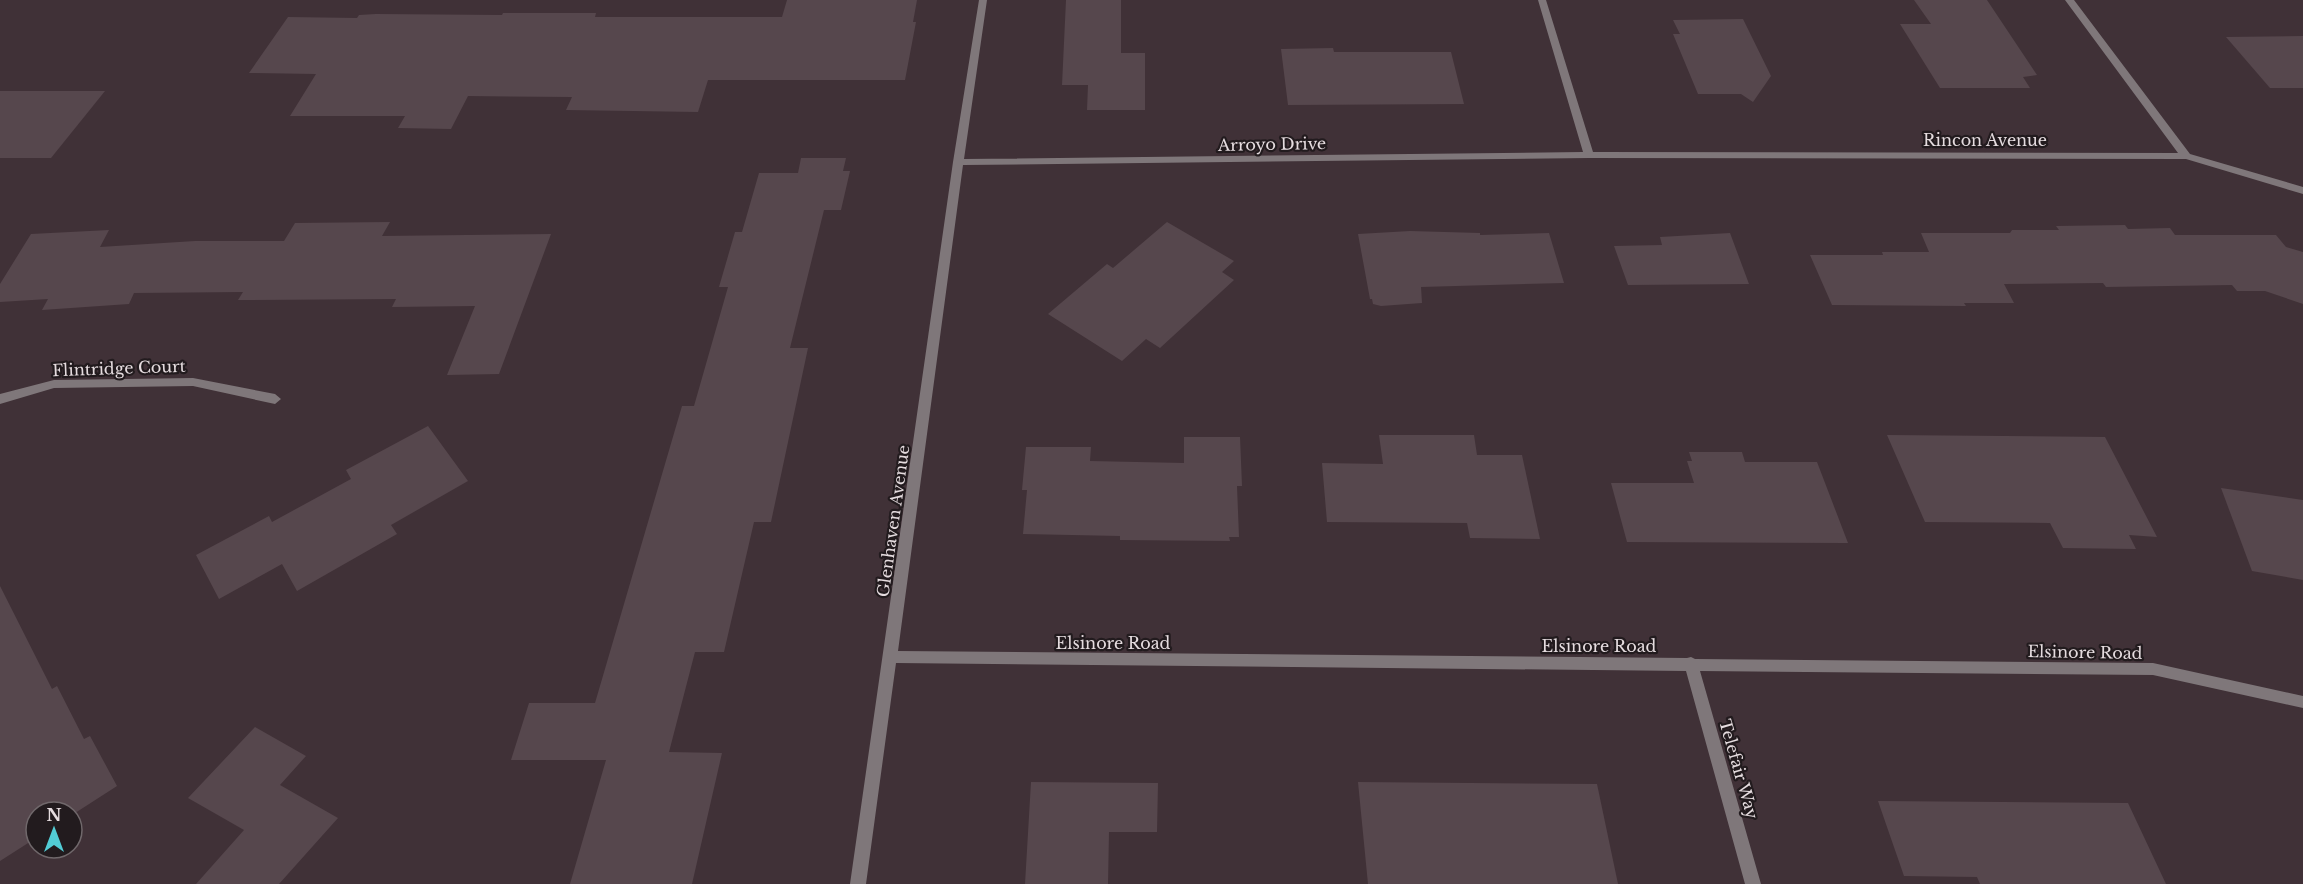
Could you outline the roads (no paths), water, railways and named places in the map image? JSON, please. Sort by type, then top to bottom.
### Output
[{"type":"street","points":[[958,162],[983,0]]},
{"type":"street","points":[[1542,0],[1589,155]]},
{"type":"street","points":[[2069,0],[2186,156]]},
{"type":"street","name":"Arroyo Drive","points":[[958,162],[1589,155]]},
{"type":"street","name":"Rincon Avenue","points":[[1589,155],[2186,156],[2303,191]]},
{"type":"street","name":"Glenhaven Avenue","points":[[858,884],[958,162]]},
{"type":"street","name":"Flintridge Court","points":[[0,399],[54,384],[193,382],[275,399]]},
{"type":"street","name":"Elsinore Road","points":[[891,657],[2153,669],[2303,702]]},
{"type":"street","name":"Telefair Way","points":[[1691,663],[1753,884]]}]
